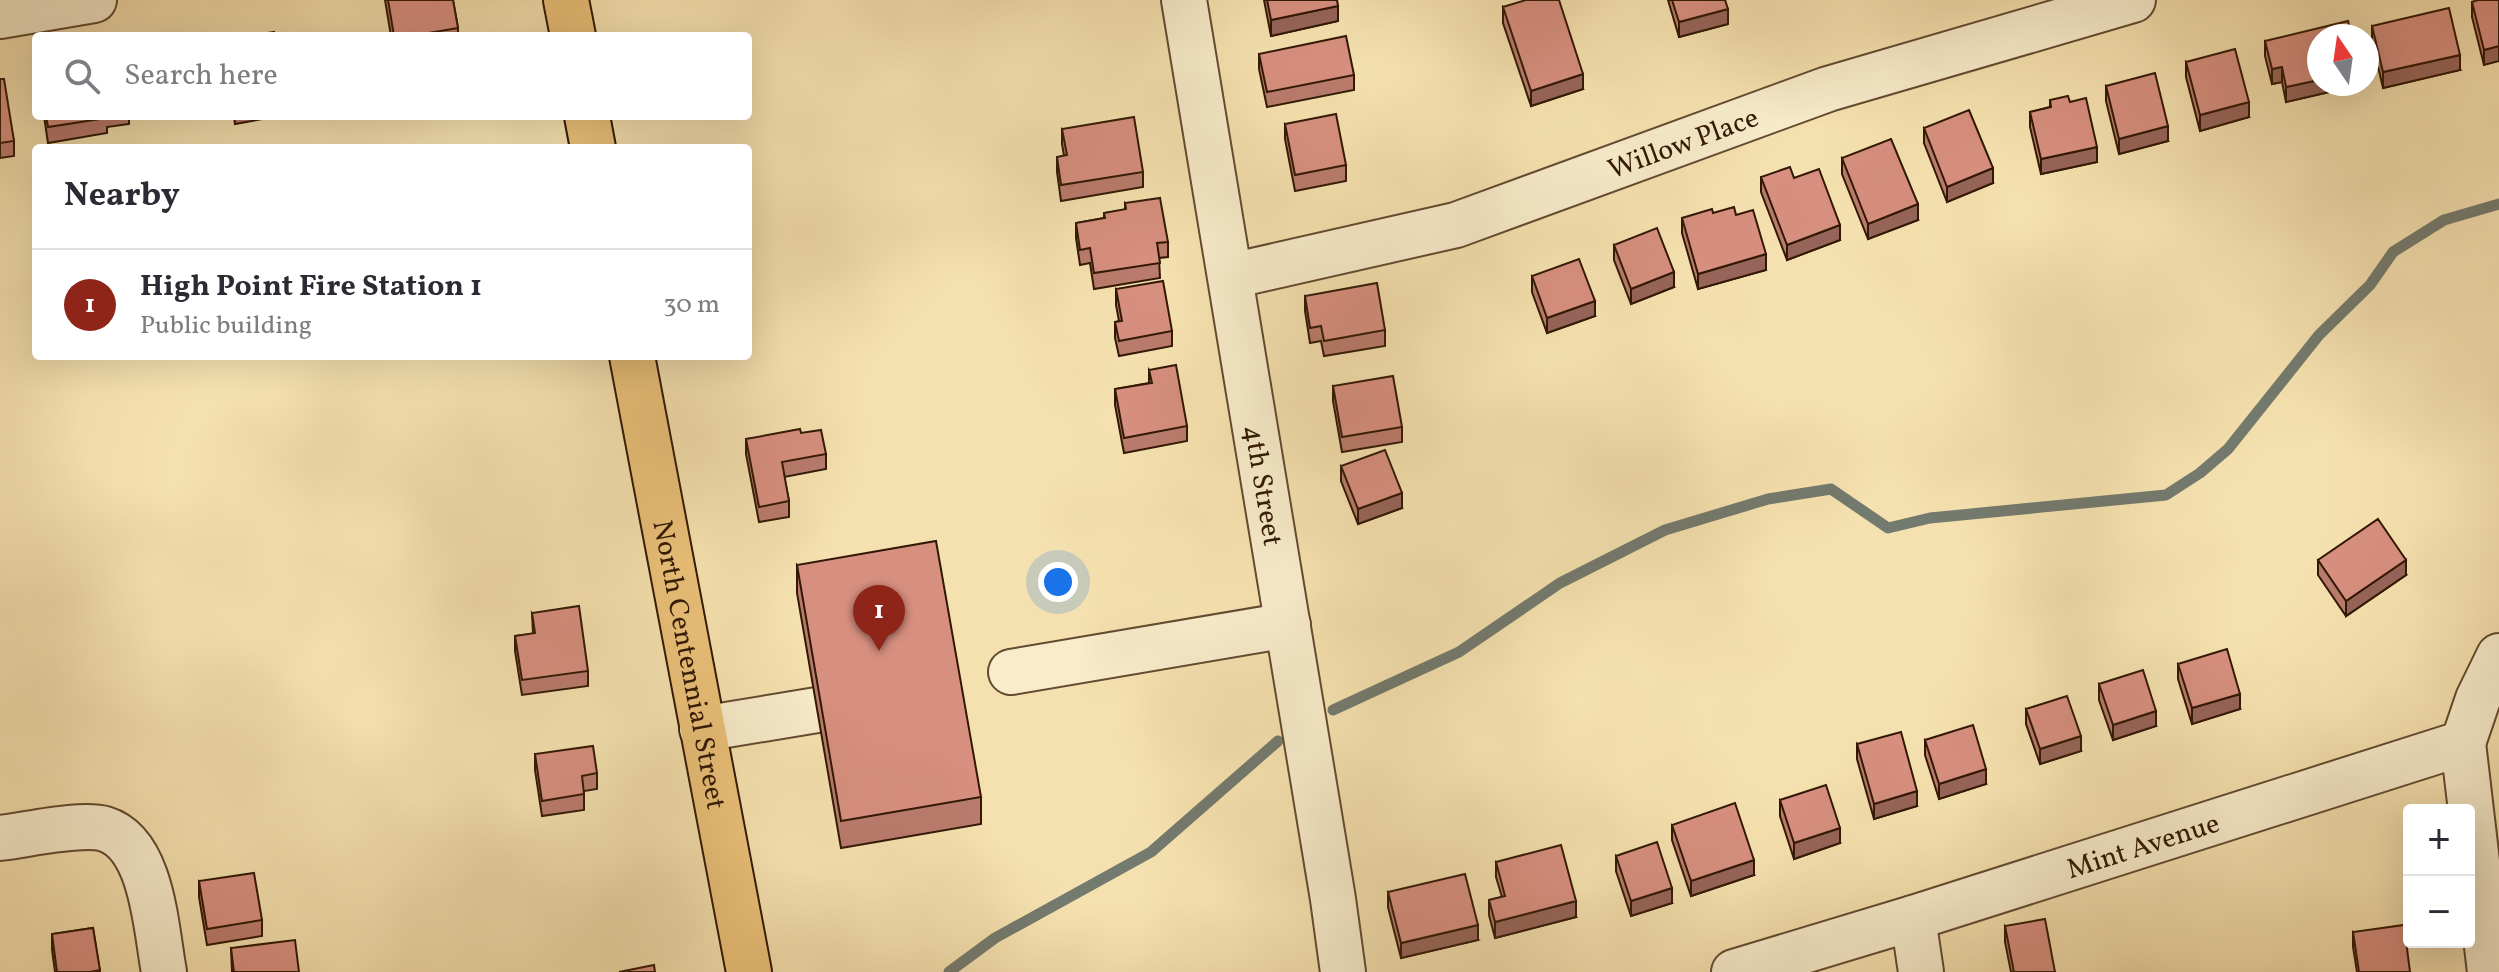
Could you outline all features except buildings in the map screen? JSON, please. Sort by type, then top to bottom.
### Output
[{"type":"main road","points":[[566,0],[572,32]]},
{"type":"main road","points":[[588,120],[592,144]]},
{"type":"main road","name":"North Centennial Street","points":[[633,360],[749,972]]},
{"type":"street","points":[[0,16],[94,0]]},
{"type":"street","name":"4th Street","points":[[1184,0],[1343,972]]},
{"type":"street","name":"Willow Place","points":[[1231,276],[1456,225],[1828,89],[2133,0]]},
{"type":"street","points":[[1011,672],[1288,625]]},
{"type":"street","points":[[2490,972],[2463,743],[2478,699],[2499,656]]},
{"type":"street","points":[[702,729],[817,710]]},
{"type":"street","name":"Mint Avenue","points":[[1734,972],[2463,743]]},
{"type":"street","points":[[0,838],[77,828],[104,828],[121,837],[136,852],[147,879],[164,972]]},
{"type":"street","points":[[1913,918],[1921,972]]},
{"type":"waterway","points":[[1333,710],[1459,652],[1560,583],[1665,530],[1768,499],[1831,489],[1888,528],[1930,518],[2166,495],[2200,473],[2228,449],[2319,335],[2370,285],[2393,252],[2444,220],[2499,204]]},
{"type":"waterway","points":[[949,972],[995,938],[1151,852],[1278,741]]},
{"type":"place","name":"High Point Fire Station 1","points":[[879,651]]}]
